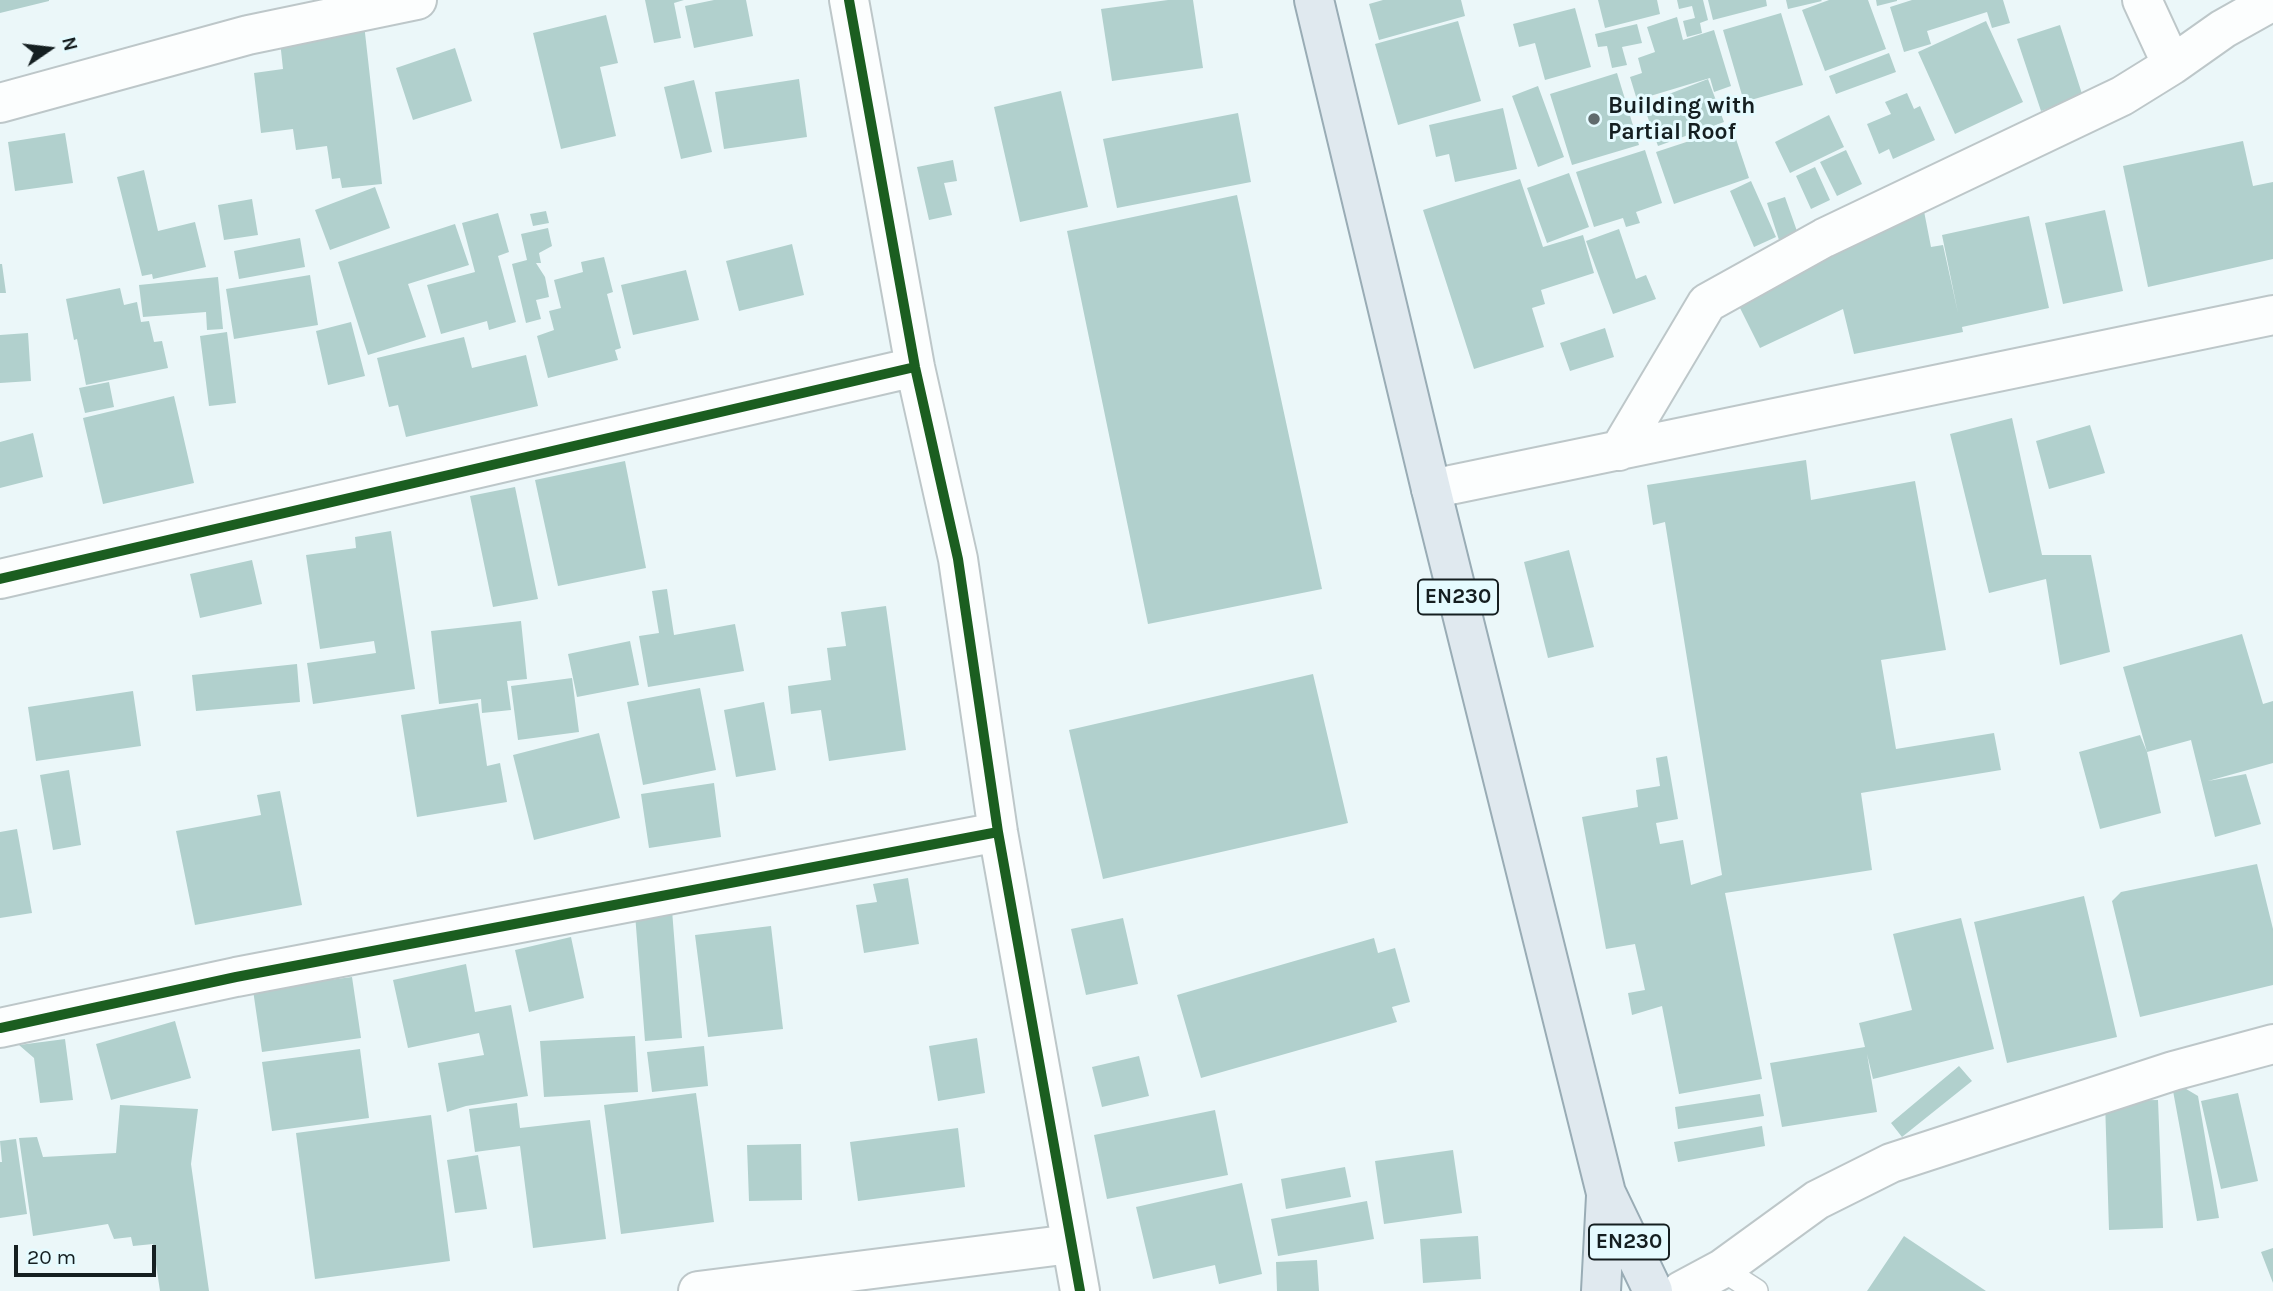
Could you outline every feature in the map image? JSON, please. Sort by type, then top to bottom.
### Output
[{"type":"main road","name":"EN230","points":[[1314,0],[1431,489],[1606,1194],[1653,1291]]},
{"type":"main road","name":"EN230","points":[[1601,1291],[1606,1194]]},
{"type":"street","points":[[0,103],[248,35],[417,0]]},
{"type":"street","points":[[849,0],[915,367],[958,559],[998,832],[1080,1291]]},
{"type":"street","points":[[2142,0],[2172,65]]},
{"type":"street","points":[[1619,451],[1707,303],[1824,238],[2122,96],[2223,29],[2273,1]]},
{"type":"street","points":[[1431,489],[2273,315]]},
{"type":"street","points":[[0,579],[915,367]]},
{"type":"street","points":[[0,1028],[236,977],[998,832]]},
{"type":"street","points":[[1681,1291],[1722,1269],[1817,1200],[1891,1163],[2173,1071],[2273,1044]]},
{"type":"street","points":[[698,1291],[1071,1244]]},
{"type":"lane","points":[[1722,1269],[1756,1291]]},
{"type":"building","points":[[0,0],[49,0],[49,1],[0,13]]},
{"type":"building","points":[[645,0],[684,0],[674,3],[681,38],[654,43]]},
{"type":"building","points":[[714,0],[746,0],[753,36],[694,48],[685,6]]},
{"type":"building","points":[[1168,0],[1193,0],[1203,68],[1112,81],[1101,9]]},
{"type":"building","points":[[1383,0],[1461,0],[1465,16],[1379,40],[1369,4]]},
{"type":"building","points":[[1598,0],[1657,0],[1660,14],[1605,28]]},
{"type":"building","points":[[1677,0],[1703,0],[1708,20],[1700,23],[1702,33],[1687,37],[1683,21],[1695,18],[1692,6],[1679,9]]},
{"type":"building","points":[[1708,0],[1766,0],[1767,6],[1713,20]]},
{"type":"building","points":[[1786,0],[1821,0],[1822,1],[1788,9]]},
{"type":"building","points":[[1829,0],[1868,0],[1886,49],[1825,71],[1802,10]]},
{"type":"building","points":[[1876,0],[1897,0],[1897,1],[1877,6]]},
{"type":"building","points":[[1912,0],[2003,0],[2010,23],[1992,28],[1987,12],[1927,31],[1931,44],[1904,52],[1890,7]]},
{"type":"building","points":[[1575,8],[1591,67],[1545,80],[1535,43],[1519,47],[1513,24]]},
{"type":"building","points":[[1781,13],[1803,85],[1744,102],[1723,30]]},
{"type":"building","points":[[606,15],[618,63],[600,67],[616,136],[561,149],[533,33]]},
{"type":"building","points":[[1677,17],[1683,40],[1714,30],[1731,86],[1714,92],[1710,78],[1637,100],[1630,77],[1642,73],[1638,58],[1655,52],[1647,27]]},
{"type":"building","points":[[1458,21],[1481,101],[1398,125],[1375,44]]},
{"type":"building","points":[[1986,21],[2023,102],[1955,134],[1918,52]]},
{"type":"building","points":[[364,24],[382,184],[342,188],[340,178],[332,179],[327,146],[296,150],[293,129],[261,133],[254,73],[283,69],[280,41]]},
{"type":"building","points":[[1637,24],[1642,43],[1622,47],[1627,65],[1612,68],[1607,46],[1598,47],[1595,34]]},
{"type":"building","points":[[2060,25],[2083,97],[2041,111],[2017,39]]},
{"type":"building","points":[[455,48],[472,101],[413,120],[396,68]]},
{"type":"building","points":[[1889,53],[1896,72],[1836,94],[1829,76]]},
{"type":"building","name":"Building with Partial Roof","points":[[1617,73],[1639,145],[1572,165],[1550,94]]},
{"type":"building","points":[[799,79],[807,137],[724,149],[715,92]]},
{"type":"building","points":[[1708,79],[1724,122],[1658,146],[1643,104]]},
{"type":"building","points":[[694,80],[712,152],[681,159],[664,87]]},
{"type":"building","points":[[1538,86],[1564,157],[1538,167],[1512,96]]},
{"type":"building","points":[[1061,91],[1088,207],[1020,222],[994,107]]},
{"type":"building","points":[[1907,93],[1914,109],[1920,106],[1935,140],[1893,159],[1889,149],[1879,154],[1867,124],[1891,114],[1885,102]]},
{"type":"building","points":[[1503,108],[1517,169],[1455,182],[1449,154],[1436,157],[1429,125]]},
{"type":"building","points":[[1238,113],[1251,182],[1117,208],[1103,139]]},
{"type":"building","points":[[1829,115],[1844,147],[1790,173],[1775,142]]},
{"type":"building","points":[[1732,127],[1749,178],[1674,204],[1656,152]]},
{"type":"building","points":[[65,133],[73,183],[15,191],[8,142]]},
{"type":"building","points":[[2243,141],[2253,186],[2273,182],[2273,259],[2148,287],[2123,166]]},
{"type":"building","points":[[1645,150],[1662,203],[1636,212],[1640,223],[1626,227],[1623,218],[1594,227],[1576,172]]},
{"type":"building","points":[[1846,150],[1862,184],[1837,196],[1820,162]]},
{"type":"building","points":[[953,160],[957,181],[944,183],[952,215],[929,220],[917,167]]},
{"type":"building","points":[[1815,167],[1830,200],[1811,209],[1796,176]]},
{"type":"building","points":[[144,170],[158,231],[195,222],[206,267],[153,279],[152,274],[142,276],[117,177]]},
{"type":"building","points":[[1569,173],[1589,227],[1547,243],[1527,188]]},
{"type":"building","points":[[1520,179],[1543,247],[1583,235],[1594,273],[1541,290],[1545,304],[1532,308],[1544,347],[1474,369],[1423,210]]},
{"type":"building","points":[[1751,181],[1776,237],[1754,247],[1730,191]]},
{"type":"building","points":[[375,187],[390,228],[330,250],[315,210]]},
{"type":"building","points":[[1237,195],[1322,589],[1148,624],[1067,231]]},
{"type":"building","points":[[1785,197],[1798,234],[1779,240],[1767,203]]},
{"type":"building","points":[[252,199],[258,235],[224,240],[218,205]]},
{"type":"building","points":[[1923,206],[1931,247],[1943,245],[1958,313],[1942,235],[2029,216],[2049,308],[1962,327],[1963,332],[1854,354],[1843,309],[1760,348],[1737,302]]},
{"type":"building","points":[[2105,210],[2123,291],[2063,304],[2045,223]]},
{"type":"building","points":[[546,211],[549,223],[533,226],[530,214]]},
{"type":"building","points":[[498,213],[509,252],[498,256],[516,322],[489,330],[487,321],[441,334],[427,285],[475,272],[462,223]]},
{"type":"building","points":[[455,224],[469,265],[408,284],[426,337],[368,355],[338,262]]},
{"type":"building","points":[[548,228],[552,246],[539,253],[541,263],[536,263],[545,277],[549,297],[536,300],[541,319],[526,323],[512,264],[527,260],[521,234]]},
{"type":"building","points":[[1619,229],[1636,279],[1646,275],[1656,299],[1613,314],[1586,241]]},
{"type":"building","points":[[300,238],[305,267],[239,279],[234,251]]},
{"type":"building","points":[[792,244],[804,295],[739,311],[726,261]]},
{"type":"building","points":[[604,257],[613,292],[607,294],[621,348],[615,350],[618,360],[548,378],[537,336],[554,330],[549,311],[561,308],[554,280],[583,272],[581,262]]},
{"type":"building","points":[[2,264],[6,293],[0,293]]},
{"type":"building","points":[[686,270],[699,320],[633,335],[621,285]]},
{"type":"building","points":[[310,275],[318,325],[234,339],[226,289]]},
{"type":"building","points":[[218,277],[223,329],[207,330],[206,312],[143,317],[139,285]]},
{"type":"building","points":[[120,288],[124,305],[137,302],[141,322],[149,321],[154,342],[162,341],[168,368],[86,385],[66,299]]},
{"type":"building","points":[[351,322],[365,376],[328,385],[316,331]]},
{"type":"building","points":[[1605,328],[1614,357],[1570,371],[1560,343]]},
{"type":"building","points":[[227,332],[236,403],[209,406],[200,336]]},
{"type":"building","points":[[28,333],[31,381],[0,383],[0,335]]},
{"type":"building","points":[[464,337],[472,368],[526,355],[538,406],[406,437],[398,405],[389,407],[377,358]]},
{"type":"building","points":[[109,382],[114,407],[85,413],[79,388]]},
{"type":"building","points":[[174,396],[194,483],[103,504],[83,418]]},
{"type":"building","points":[[2012,418],[2042,555],[2091,555],[2110,652],[2060,665],[2046,579],[1989,593],[1950,434]]},
{"type":"building","points":[[2090,425],[2105,473],[2049,489],[2036,441]]},
{"type":"building","points":[[33,433],[43,477],[0,488],[0,442]]},
{"type":"building","points":[[1806,460],[1811,500],[1915,481],[1946,650],[1881,660],[1896,749],[1994,733],[2001,770],[1861,793],[1872,870],[1725,893],[1762,1079],[1679,1094],[1662,1006],[1632,1015],[1628,993],[1645,990],[1635,944],[1606,949],[1582,817],[1638,807],[1636,790],[1660,786],[1656,758],[1667,756],[1678,819],[1656,823],[1660,844],[1683,840],[1691,885],[1722,875],[1665,522],[1653,525],[1647,485]]},
{"type":"building","points":[[625,461],[646,568],[558,586],[535,480]]},
{"type":"building","points":[[515,487],[538,599],[493,607],[470,496]]},
{"type":"building","points":[[391,531],[415,689],[313,704],[307,663],[376,653],[374,641],[320,649],[306,555],[356,548],[355,537]]},
{"type":"building","points":[[1569,550],[1594,647],[1548,658],[1524,562]]},
{"type":"building","points":[[252,560],[262,604],[200,618],[190,574]]},
{"type":"building","points":[[667,589],[674,635],[735,624],[744,671],[648,687],[639,636],[659,633],[652,591]]},
{"type":"building","points":[[886,606],[906,750],[829,761],[821,710],[791,714],[788,686],[831,680],[827,648],[846,646],[841,612]]},
{"type":"building","points":[[521,621],[527,679],[507,681],[511,710],[482,713],[481,699],[439,704],[431,631]]},
{"type":"building","points":[[2242,634],[2263,704],[2273,701],[2273,763],[2208,781],[2246,774],[2261,824],[2215,837],[2191,740],[2147,752],[2123,667]]},
{"type":"building","points":[[630,641],[639,685],[577,697],[568,654]]},
{"type":"building","points":[[297,664],[300,702],[196,711],[192,675]]},
{"type":"building","points":[[1313,674],[1348,823],[1103,879],[1069,730]]},
{"type":"building","points":[[572,678],[579,732],[518,740],[511,686]]},
{"type":"building","points":[[700,688],[716,770],[643,785],[627,702]]},
{"type":"building","points":[[133,691],[141,746],[36,761],[28,707]]},
{"type":"building","points":[[764,702],[776,770],[736,777],[724,710]]},
{"type":"building","points":[[478,703],[487,766],[500,763],[507,802],[417,817],[401,715]]},
{"type":"building","points":[[599,733],[620,818],[534,840],[513,755]]},
{"type":"building","points":[[2140,735],[2147,752],[2161,813],[2100,829],[2079,752]]},
{"type":"building","points":[[69,770],[81,845],[53,850],[40,775]]},
{"type":"building","points":[[714,783],[721,837],[649,848],[641,794]]},
{"type":"building","points":[[280,791],[302,905],[195,925],[176,831],[261,815],[257,795]]},
{"type":"building","points":[[17,829],[32,913],[0,918],[0,832]]},
{"type":"building","points":[[2257,864],[2273,929],[2273,985],[2140,1017],[2112,901],[2121,892]]},
{"type":"building","points":[[908,878],[919,944],[864,953],[856,905],[877,902],[873,884]]},
{"type":"building","points":[[2084,896],[2117,1037],[2007,1063],[1974,922]]},
{"type":"building","points":[[672,910],[682,1038],[645,1041],[635,914]]},
{"type":"building","points":[[1123,918],[1138,984],[1086,995],[1071,929]]},
{"type":"building","points":[[1961,918],[1994,1049],[1873,1079],[1867,1054],[1877,1112],[1782,1127],[1770,1063],[1865,1047],[1859,1023],[1912,1010],[1893,934]]},
{"type":"building","points":[[771,926],[783,1029],[708,1037],[695,935]]},
{"type":"building","points":[[571,937],[584,998],[529,1012],[515,950]]},
{"type":"building","points":[[1374,938],[1378,953],[1395,948],[1410,1002],[1392,1007],[1397,1022],[1201,1078],[1177,995]]},
{"type":"building","points":[[466,964],[475,1012],[511,1005],[528,1096],[466,1106],[447,1112],[438,1063],[484,1055],[479,1033],[408,1048],[393,980]]},
{"type":"building","points":[[352,977],[361,1038],[262,1052],[253,990]]},
{"type":"building","points":[[175,1021],[191,1078],[111,1100],[96,1044]]},
{"type":"building","points":[[635,1036],[638,1092],[544,1097],[540,1041]]},
{"type":"building","points":[[977,1038],[985,1093],[938,1101],[929,1046]]},
{"type":"building","points":[[65,1039],[73,1100],[40,1103],[34,1058],[19,1045]]},
{"type":"building","points":[[704,1046],[708,1086],[652,1092],[647,1052]]},
{"type":"building","points":[[360,1049],[369,1118],[272,1131],[262,1062]]},
{"type":"building","points":[[1139,1056],[1149,1096],[1102,1107],[1092,1067]]},
{"type":"building","points":[[1959,1066],[1972,1081],[1902,1137],[1891,1123]]},
{"type":"building","points":[[2171,1080],[2198,1096],[2219,1218],[2197,1221]]},
{"type":"building","points":[[696,1093],[714,1222],[621,1234],[604,1105]]},
{"type":"building","points":[[2238,1093],[2258,1181],[2221,1189],[2201,1101]]},
{"type":"building","points":[[1760,1094],[1764,1116],[1678,1129],[1675,1107]]},
{"type":"building","points":[[2158,1100],[2163,1228],[2109,1230],[2105,1101]]},
{"type":"building","points":[[517,1103],[520,1128],[590,1120],[606,1239],[533,1248],[520,1146],[475,1152],[469,1109]]},
{"type":"building","points":[[120,1105],[198,1109],[191,1164],[209,1291],[160,1291],[153,1244],[133,1246],[131,1237],[114,1239],[108,1224],[33,1236],[19,1138],[37,1137],[43,1157],[116,1153]]},
{"type":"building","points":[[1215,1110],[1228,1175],[1107,1199],[1094,1135]]},
{"type":"building","points":[[431,1115],[450,1261],[315,1279],[296,1133]]},
{"type":"building","points":[[1762,1126],[1765,1146],[1678,1162],[1674,1142]]},
{"type":"building","points":[[958,1128],[965,1187],[858,1201],[850,1142]]},
{"type":"building","points":[[16,1139],[27,1214],[0,1218],[0,1141]]},
{"type":"building","points":[[801,1144],[802,1200],[749,1201],[747,1145]]},
{"type":"building","points":[[1453,1150],[1462,1213],[1384,1224],[1375,1161]]},
{"type":"building","points":[[478,1155],[487,1209],[455,1213],[447,1160]]},
{"type":"building","points":[[1345,1167],[1351,1197],[1286,1209],[1281,1179]]},
{"type":"building","points":[[1242,1183],[1262,1274],[1219,1284],[1215,1265],[1153,1279],[1136,1207]]},
{"type":"building","points":[[1367,1201],[1374,1239],[1278,1256],[1271,1219]]},
{"type":"building","points":[[1478,1236],[1481,1279],[1423,1283],[1420,1239]]},
{"type":"building","points":[[1904,1236],[1986,1291],[1867,1291]]},
{"type":"building","points":[[2273,1248],[2273,1283],[2261,1252]]},
{"type":"building","points":[[1317,1260],[1319,1291],[1277,1291],[1276,1262]]},
{"type":"cycle path","points":[[849,0],[915,367],[958,559],[998,832],[1080,1291]]},
{"type":"cycle path","points":[[0,579],[915,367]]},
{"type":"cycle path","points":[[0,1028],[236,977],[998,832]]},
{"type":"place","name":"Building with Partial Roof","points":[[1594,119]]}]
